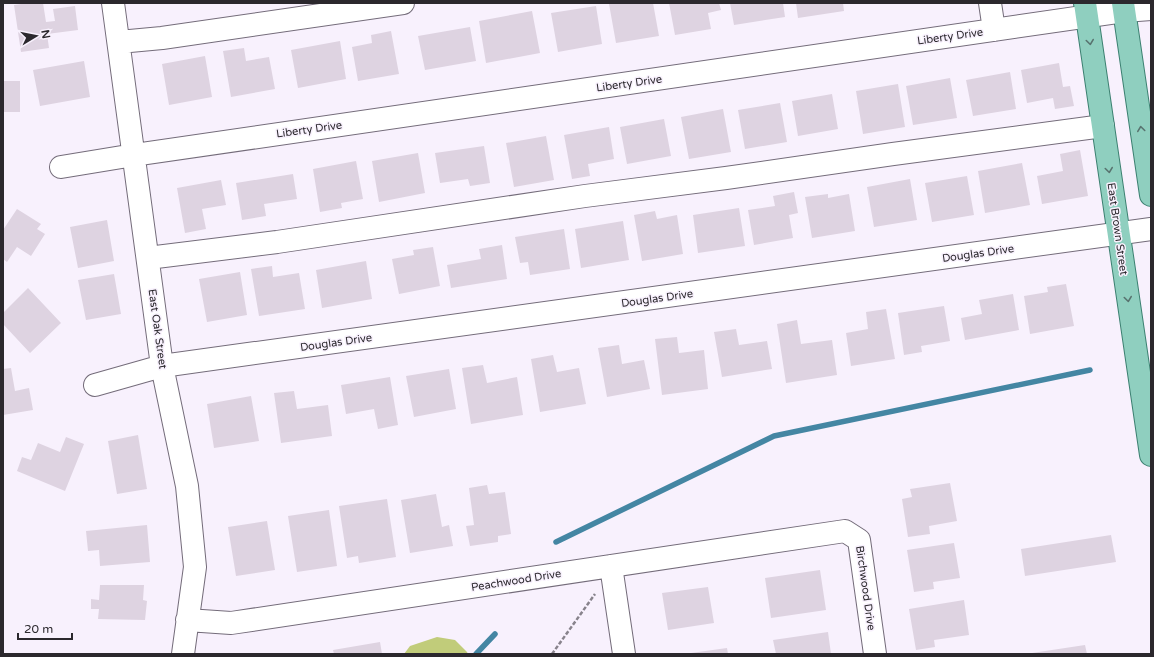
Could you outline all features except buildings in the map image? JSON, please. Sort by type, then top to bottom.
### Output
[{"type":"main road","points":[[1124,7],[1151,195]]},
{"type":"main road","name":"East Brown Street","points":[[1086,10],[1151,455]]},
{"type":"street","name":"East Oak Street","points":[[113,3],[162,366],[187,486],[195,567],[183,654]]},
{"type":"street","points":[[119,42],[162,38],[403,3]]},
{"type":"street","points":[[990,3],[994,30]]},
{"type":"street","name":"Liberty Drive","points":[[61,167],[134,155],[994,30],[1086,10],[1124,7],[1151,8]]},
{"type":"street","points":[[148,258],[277,242],[585,196],[1103,126]]},
{"type":"street","name":"Douglas Drive","points":[[94,385],[162,366],[1151,229]]},
{"type":"street","name":"Peachwood Drive","points":[[188,620],[231,623],[845,531]]},
{"type":"street","name":"Birchwood Drive","points":[[845,531],[860,540],[876,654]]},
{"type":"street","points":[[611,566],[624,654]]},
{"type":"path","points":[[552,654],[596,593],[614,589]]},
{"type":"green space","points":[[437,637],[455,640],[468,654],[404,654],[410,646]]},
{"type":"waterway","points":[[556,542],[774,436],[1090,370]]},
{"type":"waterway","points":[[476,654],[495,634]]}]
